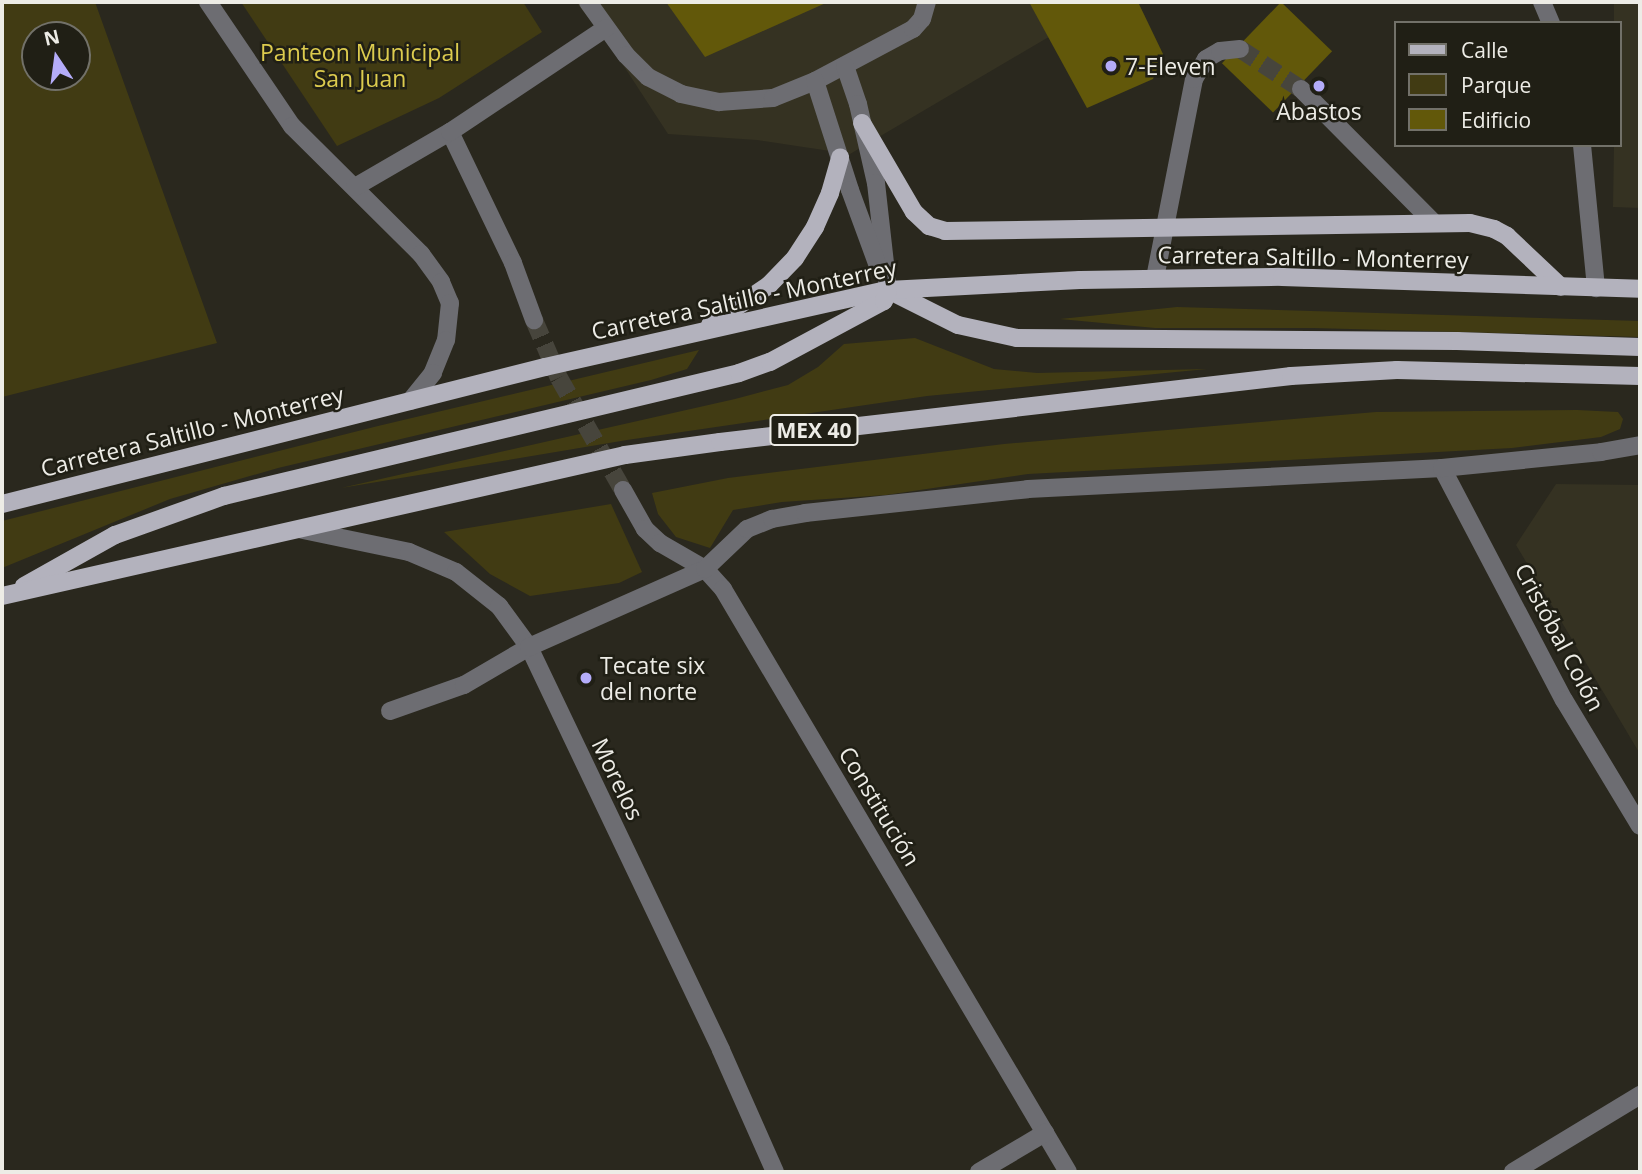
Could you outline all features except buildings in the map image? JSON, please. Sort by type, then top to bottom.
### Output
[{"type":"main road","points":[[862,123],[914,212],[929,226],[945,231],[1470,223],[1494,229],[1530,256],[1561,287]]},
{"type":"main road","points":[[696,332],[739,307],[768,285],[794,258],[815,227],[830,193],[840,157]]},
{"type":"main road","name":"Carretera Saltillo - Monterrey","points":[[2,504],[410,401],[696,332],[888,290],[1155,278],[1282,277],[1640,289]]},
{"type":"main road","points":[[5,596],[115,535],[224,496],[739,373],[770,362],[884,302],[888,290],[958,325],[1017,338],[1457,341],[1640,347]]},
{"type":"main road","name":"MEX 40","points":[[5,596],[625,455],[940,415],[1291,376],[1397,370],[1640,376]]},
{"type":"street","points":[[208,2],[292,126],[421,254],[441,282],[450,303],[450,322],[441,357],[433,373],[410,401]]},
{"type":"street","points":[[588,2],[606,28],[648,77],[681,94],[719,102],[773,98],[845,66],[913,29],[922,19],[927,2]]},
{"type":"street","points":[[1542,2],[1550,21]]},
{"type":"street","points":[[355,187],[450,131],[606,28]]},
{"type":"street","points":[[1155,278],[1194,79],[1206,59],[1220,51],[1240,49]]},
{"type":"street","points":[[845,66],[876,183],[888,290]]},
{"type":"street","points":[[815,80],[888,290]]},
{"type":"street","points":[[1301,89],[1434,223]]},
{"type":"street","points":[[450,131],[513,263],[534,320]]},
{"type":"street","points":[[1582,147],[1596,288]]},
{"type":"street","points":[[390,711],[464,685],[529,647],[705,569],[747,529],[806,513],[1028,489],[1442,468],[1601,452],[1640,445]]},
{"type":"street","name":"Cristóbal Colón","points":[[1442,468],[1564,700],[1640,826]]},
{"type":"street","name":"Constitución","points":[[623,490],[645,529],[660,542],[705,569],[727,596],[1068,1172]]},
{"type":"street","name":"Morelos","points":[[303,530],[409,552],[456,572],[499,606],[529,647],[727,1062],[775,1172]]},
{"type":"street","points":[[1513,1172],[1640,1095]]},
{"type":"street","points":[[979,1172],[1045,1133]]},
{"type":"shaded area","points":[[576,2],[1125,2],[1047,38],[850,154],[757,140],[668,134],[612,48]]},
{"type":"shaded area","points":[[1614,2],[1640,2],[1640,208],[1613,207],[1614,147],[1621,147],[1621,21],[1614,21]]},
{"type":"shaded area","points":[[1556,484],[1640,485],[1640,754],[1516,545]]},
{"type":"green space","points":[[2,2],[95,2],[217,343],[2,397]]},
{"type":"green space","name":"Panteon Municipal San Juan","points":[[241,2],[523,2],[542,32],[439,98],[337,146]]},
{"type":"green space","points":[[1177,307],[1640,321],[1640,337],[1313,328],[1155,328],[1060,319]]},
{"type":"green space","points":[[915,338],[994,369],[1037,373],[1207,369],[927,396],[627,440],[341,488],[735,399],[788,385],[818,367],[844,344]]},
{"type":"green space","points":[[699,350],[687,369],[651,380],[278,468],[170,499],[2,568],[2,521],[378,426]]},
{"type":"green space","points":[[1376,412],[1618,412],[1623,419],[1620,429],[1601,437],[1512,448],[1028,474],[886,495],[782,502],[733,510],[710,548],[676,537],[658,514],[652,493],[728,478],[1004,444]]},
{"type":"green space","points":[[611,504],[642,572],[619,583],[530,596],[490,574],[444,532]]},
{"type":"tunnel","points":[[1240,49],[1301,89]]},
{"type":"tunnel","points":[[534,320],[559,378],[623,490]]},
{"type":"place","name":"7-Eleven","points":[[1111,66]]},
{"type":"place","name":"Abastos","points":[[1319,86]]},
{"type":"place","name":"Tecate six del norte","points":[[586,678]]}]
